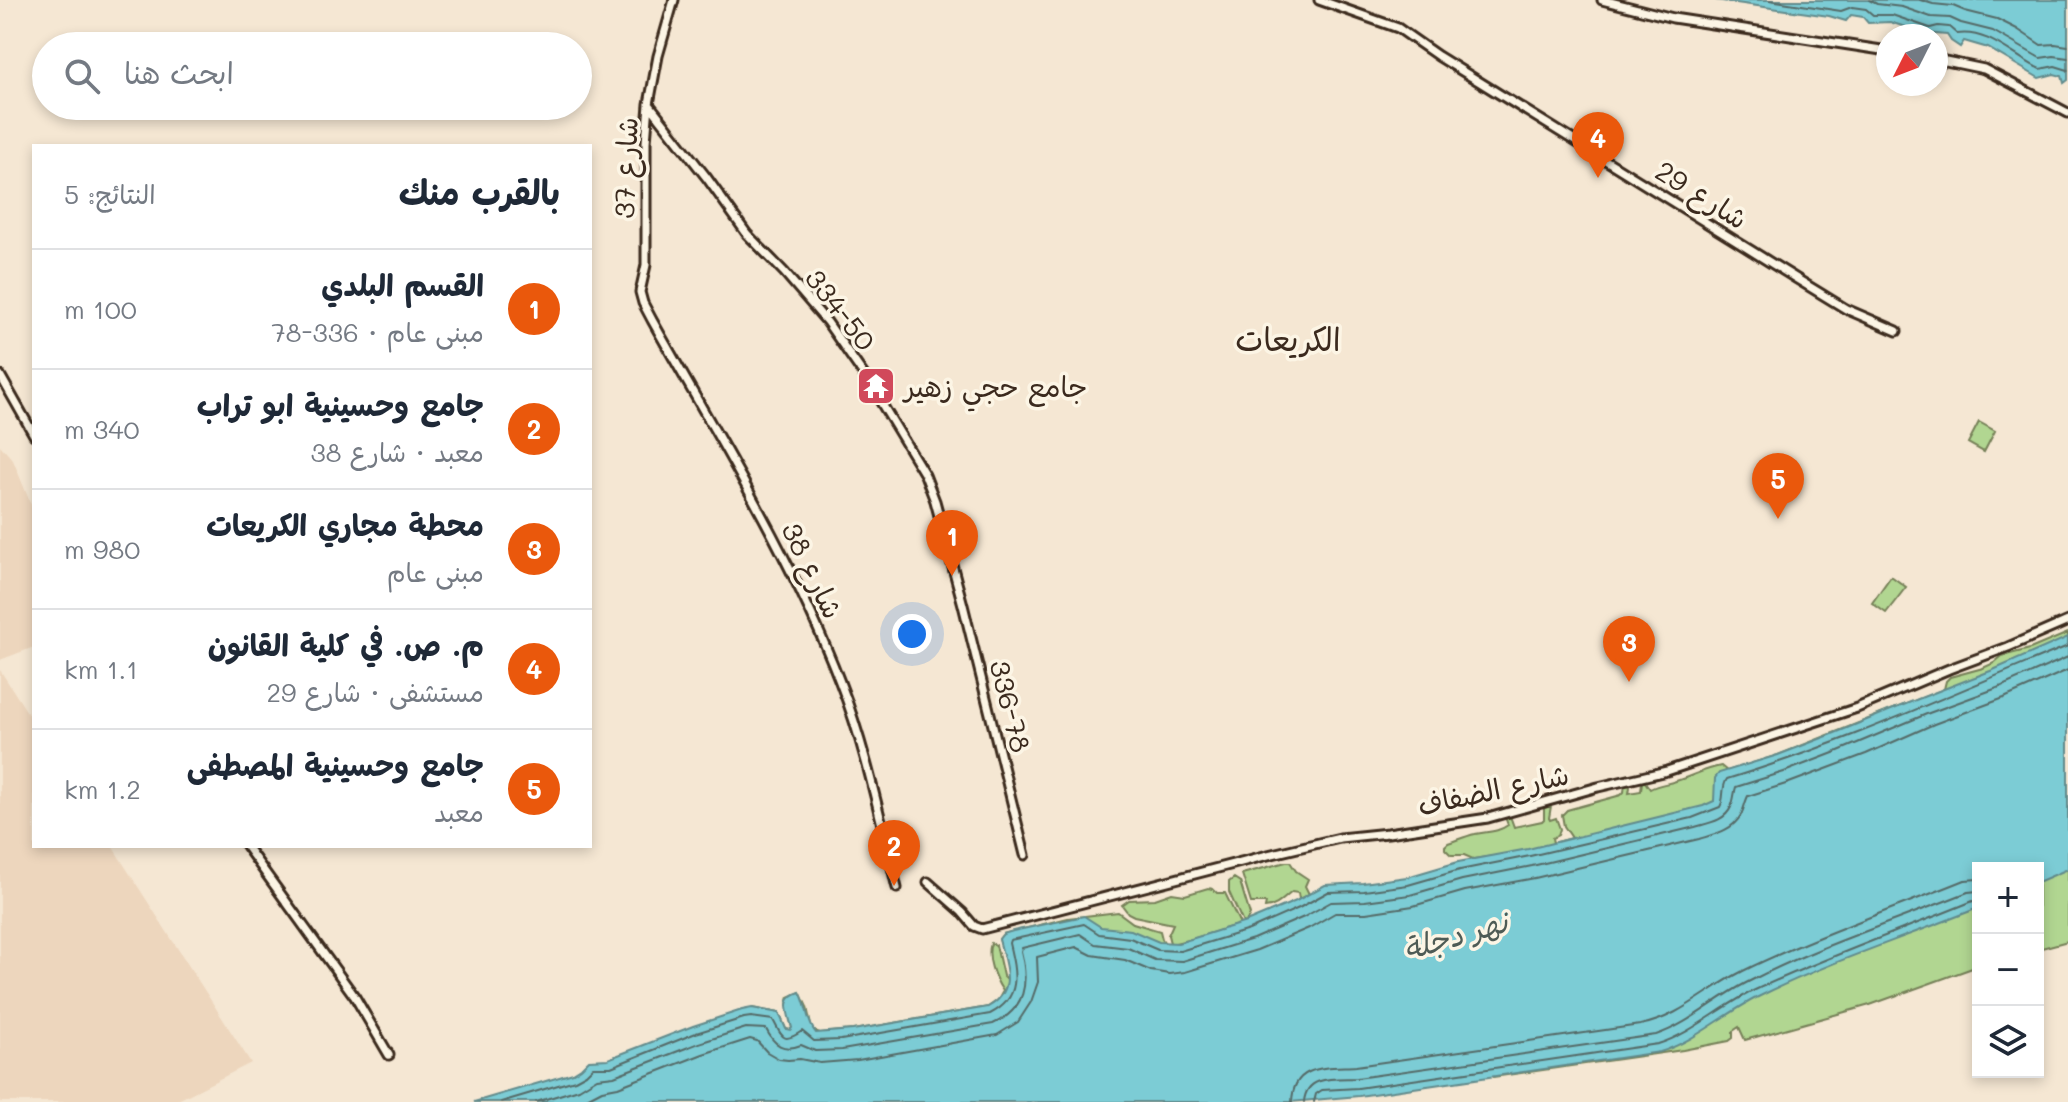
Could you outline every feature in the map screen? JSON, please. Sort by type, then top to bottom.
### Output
[{"type":"street","name":"شارع 37","points":[[640,292],[646,265],[644,170],[649,104],[658,56],[674,0]]},
{"type":"street","name":"شارع 29","points":[[1319,0],[1398,28],[1438,56],[1846,309],[1897,331]]},
{"type":"street","points":[[1602,0],[1700,23],[1876,49]]},
{"type":"street","points":[[1948,62],[1984,69],[2068,113]]},
{"type":"street","name":"334-50","points":[[649,104],[747,234],[807,296],[868,381],[933,492],[953,568]]},
{"type":"street","name":"شارع 38","points":[[640,292],[652,320],[768,526],[841,684],[860,743],[897,888]]},
{"type":"street","points":[[0,375],[32,431]]},
{"type":"street","name":"336-78","points":[[953,568],[1025,855]]},
{"type":"street","name":"شارع الضفاف","points":[[928,882],[974,926],[982,929],[1340,838],[1488,818],[1667,771],[1849,711],[2068,621]]},
{"type":"street","points":[[247,848],[355,997],[389,1055]]},
{"type":"shaded area","points":[[0,445],[13,460],[32,507],[32,648],[0,660]]},
{"type":"shaded area","points":[[0,670],[32,720],[32,848],[113,848],[251,1063],[174,1102],[0,1102]]},
{"type":"green space","points":[[1979,422],[1995,431],[1984,452],[1968,443]]},
{"type":"green space","points":[[1891,576],[1906,587],[1886,613],[1872,603]]},
{"type":"green space","points":[[2068,633],[2068,641],[1739,799],[1548,848],[1473,859],[1451,855],[1445,849],[1448,843],[1504,828],[1508,825],[1505,817],[1510,816],[1514,827],[1542,821],[1544,808],[1551,806],[1549,818],[1556,818],[1560,829],[1558,835],[1552,838],[1553,843],[1572,838],[1564,826],[1562,815],[1567,810],[1621,795],[1625,784],[1628,783],[1630,787],[1629,793],[1641,791],[1642,782],[1650,789],[1715,767],[1721,766],[1727,771],[1778,755],[1944,689],[1950,677],[1983,668],[2002,656],[2030,649]]},
{"type":"green space","points":[[1290,862],[1296,871],[1308,879],[1305,886],[1309,894],[1299,899],[1298,893],[1292,892],[1265,908],[1266,903],[1251,903],[1242,874]]},
{"type":"green space","points":[[2068,864],[2068,941],[2044,947],[2044,934],[2044,873]]},
{"type":"green space","points":[[1234,878],[1240,882],[1250,915],[1243,923],[1229,892],[1229,882]]},
{"type":"green space","points":[[1208,888],[1225,893],[1240,924],[1171,944],[1082,985],[818,1050],[752,1008],[779,1013],[786,1029],[790,1030],[787,1004],[789,997],[800,992],[812,1030],[820,1033],[988,1007],[998,1000],[1003,991],[992,967],[991,943],[996,945],[1003,976],[1008,981],[999,939],[1003,934],[1068,918],[1118,912],[1133,923],[1160,931],[1165,943],[1170,943],[1168,935],[1173,924],[1134,916],[1122,905],[1129,900],[1155,899],[1172,893],[1185,895]]},
{"type":"green space","points":[[1972,894],[1972,968],[1870,1005],[1745,1040],[1739,1027],[1733,1031],[1733,1038],[1729,1041],[1493,1077]]},
{"type":"water","points":[[1715,0],[2068,0],[2068,80],[2064,83],[2062,76],[2054,74],[2039,78],[1988,48],[1964,41],[1960,47],[1948,36],[1948,24],[1868,23],[1863,17],[1851,15],[1846,21]]},
{"type":"water","name":"نهر دجلة","points":[[2068,637],[2068,869],[2044,879],[2044,862],[1972,862],[1972,910],[1783,985],[1660,1052],[1359,1096],[1290,1102],[474,1102],[573,1073],[589,1060],[608,1059],[742,1010],[752,1008],[779,1013],[786,1029],[790,1030],[788,1002],[800,992],[816,1033],[853,1030],[988,1007],[1003,993],[1006,985],[1006,967],[999,939],[1013,931],[1084,916],[1101,927],[1131,930],[1159,942],[1178,943],[1246,922],[1325,885],[1407,877],[1458,862],[1528,849],[1703,806],[1714,801],[1715,778],[1719,773],[1778,755]]},
{"type":"place","name":"م. ص. في كلية القانون","points":[[1598,178]]},
{"type":"place","name":"جامع حجي زهير","points":[[876,386]]},
{"type":"place","name":"جامع وحسينية المصطفى","points":[[1778,519]]},
{"type":"place","name":"القسم البلدي","points":[[952,576]]},
{"type":"place","name":"محطة مجاري الكريعات","points":[[1629,682]]},
{"type":"place","name":"جامع وحسينية ابو تراب","points":[[894,886]]},
{"type":"district","name":"الكريعات","points":[[1288,338]]}]
